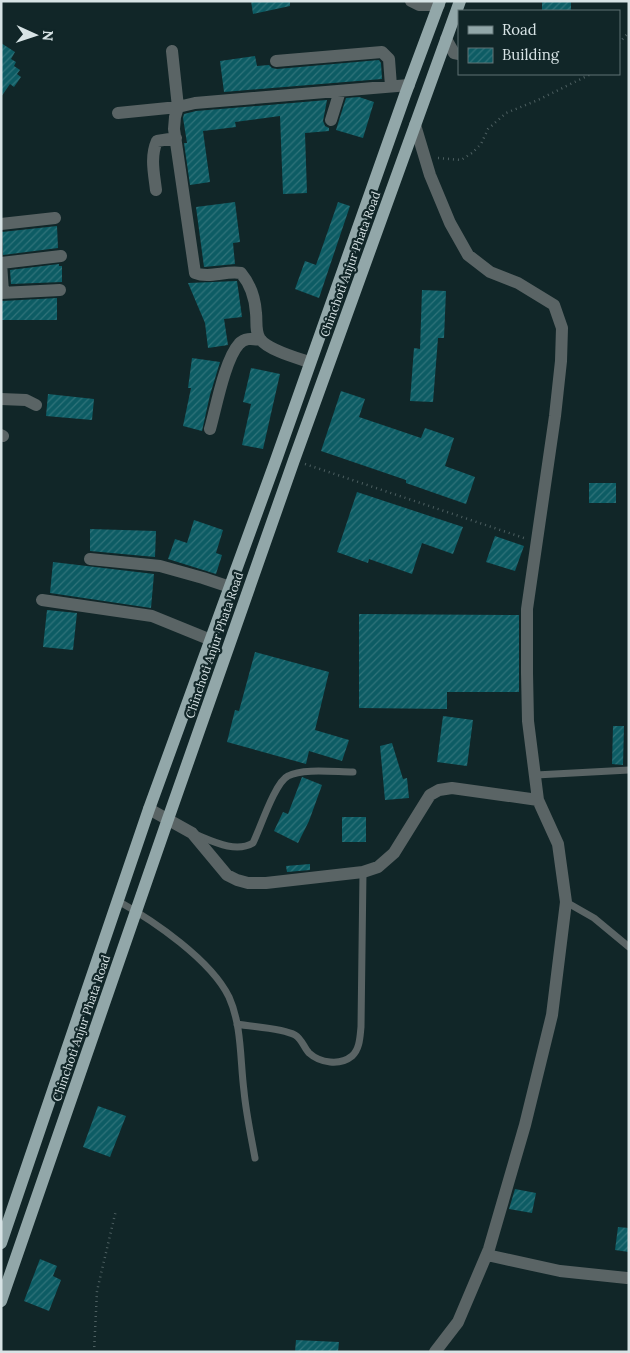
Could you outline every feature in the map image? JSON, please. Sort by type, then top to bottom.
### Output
[{"type":"main road","name":"Chinchoti Anjur Phata Road","points":[[1,1301],[294,460],[460,1]]},
{"type":"main road","name":"Chinchoti Anjur Phata Road","points":[[1,1243],[149,808],[440,3]]},
{"type":"main road","points":[[414,71],[432,78]]},
{"type":"street","points":[[411,1],[419,5],[440,3]]},
{"type":"street","points":[[446,40],[454,53],[458,54]]},
{"type":"street","points":[[172,52],[178,107],[175,117],[176,138],[195,273],[208,275],[241,273],[254,294],[257,332],[261,340]]},
{"type":"street","points":[[276,62],[382,52],[389,59],[391,86]]},
{"type":"street","points":[[118,113],[178,107],[194,103],[409,85]]},
{"type":"street","points":[[331,120],[340,91]]},
{"type":"street","points":[[415,125],[430,175],[450,223],[468,255],[490,272],[518,283],[554,305],[562,328],[555,416],[528,608],[527,655],[528,721],[538,800],[558,844],[566,902],[552,1015],[525,1125],[487,1255],[458,1322],[435,1352]]},
{"type":"street","points":[[156,190],[153,164],[154,149],[157,141],[176,138]]},
{"type":"street","points":[[1,224],[56,218]]},
{"type":"street","points":[[60,290],[2,292],[1,264],[61,256]]},
{"type":"street","points":[[210,429],[228,365],[239,344],[252,338],[261,340],[281,352],[309,362]]},
{"type":"street","points":[[1,400],[26,400],[36,405]]},
{"type":"street","points":[[90,559],[160,566],[230,587]]},
{"type":"street","points":[[42,600],[152,616],[211,640]]},
{"type":"street","points":[[149,808],[192,833],[227,876],[248,883],[266,883],[363,872],[378,867],[394,853],[430,795],[439,790],[452,788],[538,800]]},
{"type":"street","points":[[487,1255],[560,1271],[627,1278]]},
{"type":"lane","points":[[536,774],[629,770]]},
{"type":"lane","points":[[192,833],[236,848],[246,847],[253,844],[274,793],[289,775],[306,772],[353,772]]},
{"type":"lane","points":[[237,1024],[286,1032],[296,1036],[309,1052],[319,1060],[343,1061],[353,1056],[359,1044],[362,1027],[363,872]]},
{"type":"lane","points":[[118,902],[136,912],[179,942],[212,972],[228,997],[237,1024],[244,1094],[255,1158]]},
{"type":"lane","points":[[566,902],[594,918],[629,947]]},
{"type":"path","points":[[620,42],[629,32]]},
{"type":"path","points":[[424,157],[461,160],[481,144],[488,129],[506,113],[538,100],[589,75]]},
{"type":"path","points":[[294,460],[536,542]]},
{"type":"path","points":[[94,1352],[97,1290],[116,1210]]},
{"type":"building","points":[[251,1],[290,1],[290,6],[253,14]]},
{"type":"building","points":[[542,1],[571,1],[571,10],[542,10]]},
{"type":"building","points":[[1,43],[15,52],[11,59],[16,62],[14,66],[20,70],[17,74],[21,77],[14,87],[10,84],[1,97]]},
{"type":"building","points":[[255,56],[257,66],[269,65],[277,69],[379,60],[381,63],[382,79],[224,92],[220,61]]},
{"type":"building","points":[[359,97],[374,102],[363,138],[336,130],[346,98]]},
{"type":"building","points":[[327,100],[323,121],[325,126],[329,128],[329,131],[305,133],[307,193],[283,194],[280,116],[235,122],[236,127],[203,131],[210,182],[190,185],[184,143],[187,143],[184,114],[196,111]]},
{"type":"building","points":[[235,202],[240,242],[233,243],[235,264],[204,267],[196,207]]},
{"type":"building","points":[[338,202],[350,206],[319,298],[295,289],[305,261],[316,265]]},
{"type":"building","points":[[57,226],[58,248],[3,255],[2,232]]},
{"type":"building","points":[[59,264],[59,266],[62,266],[62,282],[11,284],[10,270]]},
{"type":"building","points":[[237,281],[242,317],[224,319],[228,345],[208,348],[205,323],[188,283]]},
{"type":"building","points":[[422,290],[446,291],[444,338],[438,338],[433,402],[410,401],[414,348],[420,349]]},
{"type":"building","points":[[57,298],[57,320],[2,320],[2,301]]},
{"type":"building","points":[[192,358],[220,362],[202,431],[183,426],[191,388],[188,388]]},
{"type":"building","points":[[251,368],[280,374],[263,449],[242,445],[251,404],[243,402]]},
{"type":"building","points":[[341,391],[365,399],[359,417],[421,438],[425,428],[454,438],[445,466],[475,477],[466,504],[406,483],[406,480],[321,451]]},
{"type":"building","points":[[48,394],[94,399],[92,420],[46,416]]},
{"type":"building","points":[[589,483],[616,483],[616,503],[589,503]]},
{"type":"building","points":[[357,492],[463,527],[453,554],[422,543],[412,574],[369,559],[368,563],[337,552]]},
{"type":"building","points":[[194,520],[223,530],[216,553],[222,555],[216,574],[168,559],[175,539],[187,543]]},
{"type":"building","points":[[90,529],[156,531],[155,557],[90,551]]},
{"type":"building","points":[[495,536],[524,546],[515,571],[486,562]]},
{"type":"building","points":[[53,562],[154,574],[151,608],[50,593]]},
{"type":"building","points":[[47,610],[77,613],[73,650],[43,647]]},
{"type":"building","points":[[359,614],[519,615],[519,692],[447,692],[447,709],[359,708]]},
{"type":"building","points":[[255,652],[329,672],[315,730],[349,740],[342,761],[309,751],[306,764],[227,742],[235,710],[239,711]]},
{"type":"building","points":[[443,716],[473,720],[467,766],[437,762]]},
{"type":"building","points":[[613,726],[624,726],[623,765],[612,764]]},
{"type":"building","points":[[392,743],[403,779],[407,778],[409,798],[385,800],[380,746]]},
{"type":"building","points":[[302,777],[322,785],[309,821],[298,843],[274,831],[283,812],[288,814]]},
{"type":"building","points":[[342,817],[366,817],[366,842],[342,842]]},
{"type":"building","points":[[310,864],[310,870],[287,872],[286,866]]},
{"type":"building","points":[[98,1106],[126,1116],[110,1157],[83,1147]]},
{"type":"building","points":[[515,1189],[536,1193],[532,1213],[509,1209]]},
{"type":"building","points":[[618,1227],[629,1228],[629,1252],[615,1250]]},
{"type":"building","points":[[40,1259],[57,1266],[53,1276],[61,1280],[49,1311],[24,1301]]},
{"type":"building","points":[[296,1340],[339,1342],[338,1352],[295,1352]]}]
